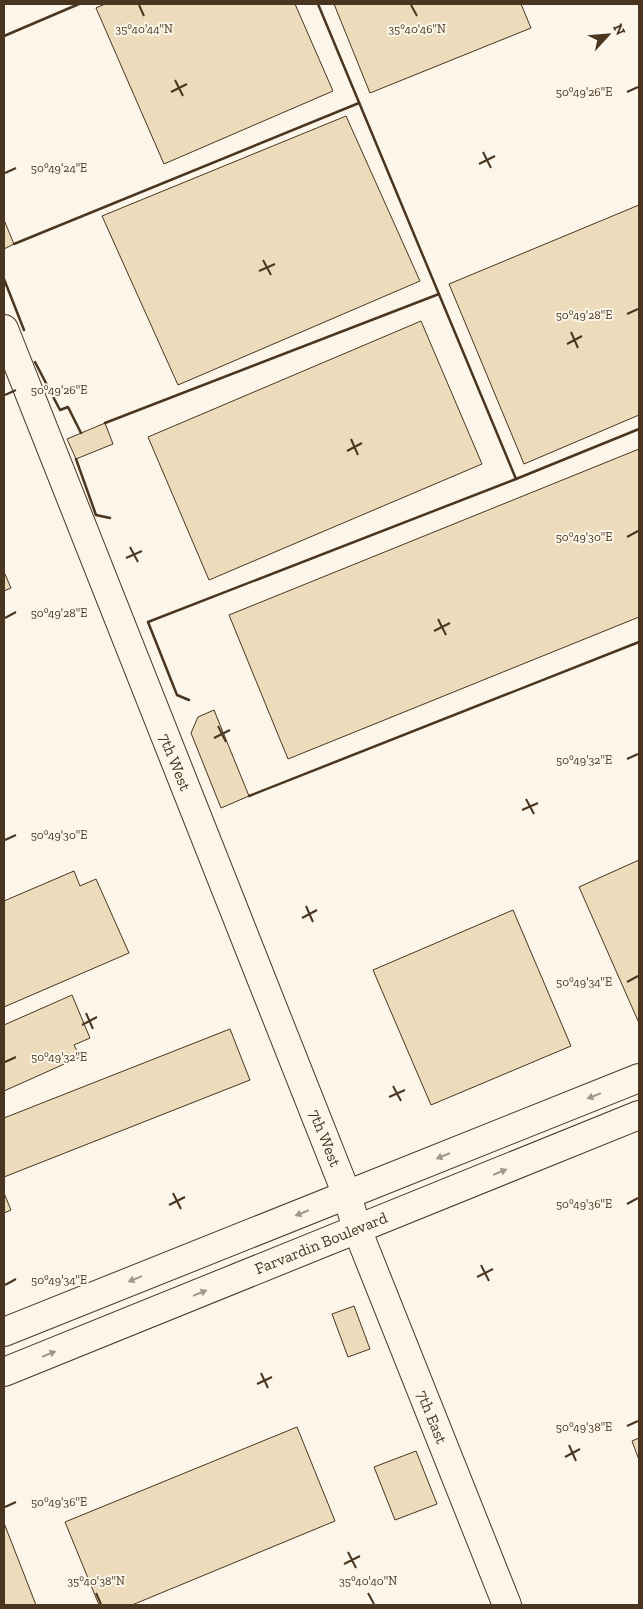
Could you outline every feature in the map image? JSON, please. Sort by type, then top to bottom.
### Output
[{"type":"street","name":"7th West","points":[[4,329],[347,1195],[357,1229]]},
{"type":"street","points":[[4,1332],[639,1078]]},
{"type":"street","name":"Farvardin Boulevard","points":[[4,1372],[639,1115]]},
{"type":"street","name":"7th East","points":[[357,1229],[507,1605]]},
{"type":"building","points":[[105,4],[295,4],[333,91],[164,164],[96,8]]},
{"type":"building","points":[[334,4],[521,4],[531,28],[370,93]]},
{"type":"building","points":[[346,116],[420,281],[178,385],[102,216]]},
{"type":"building","points":[[639,205],[639,415],[524,464],[449,284]]},
{"type":"building","points":[[4,220],[14,244],[4,249]]},
{"type":"building","points":[[421,321],[482,464],[209,580],[148,437]]},
{"type":"building","points":[[105,423],[113,444],[76,459],[67,439]]},
{"type":"building","points":[[639,449],[639,617],[288,759],[229,615]]},
{"type":"building","points":[[4,572],[11,588],[4,591]]},
{"type":"building","points":[[214,710],[249,796],[221,808],[191,733],[198,717]]},
{"type":"building","points":[[639,860],[639,1023],[579,887]]},
{"type":"building","points":[[74,871],[80,886],[96,879],[129,953],[4,1007],[4,901]]},
{"type":"building","points":[[513,910],[571,1046],[431,1105],[373,970]]},
{"type":"building","points":[[72,995],[90,1038],[74,1045],[80,1057],[4,1091],[4,1025]]},
{"type":"building","points":[[230,1029],[250,1080],[4,1177],[4,1118]]},
{"type":"building","points":[[4,1193],[11,1210],[4,1213]]},
{"type":"building","points":[[354,1306],[370,1349],[348,1357],[332,1314]]},
{"type":"building","points":[[297,1427],[335,1521],[132,1605],[99,1605],[65,1522]]},
{"type":"building","points":[[639,1438],[639,1460],[632,1441]]},
{"type":"building","points":[[416,1451],[437,1504],[395,1520],[374,1467]]},
{"type":"building","points":[[4,1523],[36,1605],[4,1605]]},
{"type":"wall","points":[[4,36],[79,4]]},
{"type":"wall","points":[[318,4],[516,479],[639,429]]},
{"type":"wall","points":[[14,244],[359,103]]},
{"type":"wall","points":[[4,279],[24,330]]},
{"type":"wall","points":[[105,423],[439,294]]},
{"type":"wall","points":[[35,362],[60,410],[68,407],[81,433]]},
{"type":"wall","points":[[76,459],[96,515],[110,518]]},
{"type":"wall","points":[[189,700],[177,695],[148,622],[516,479]]},
{"type":"wall","points":[[249,796],[639,642]]}]
